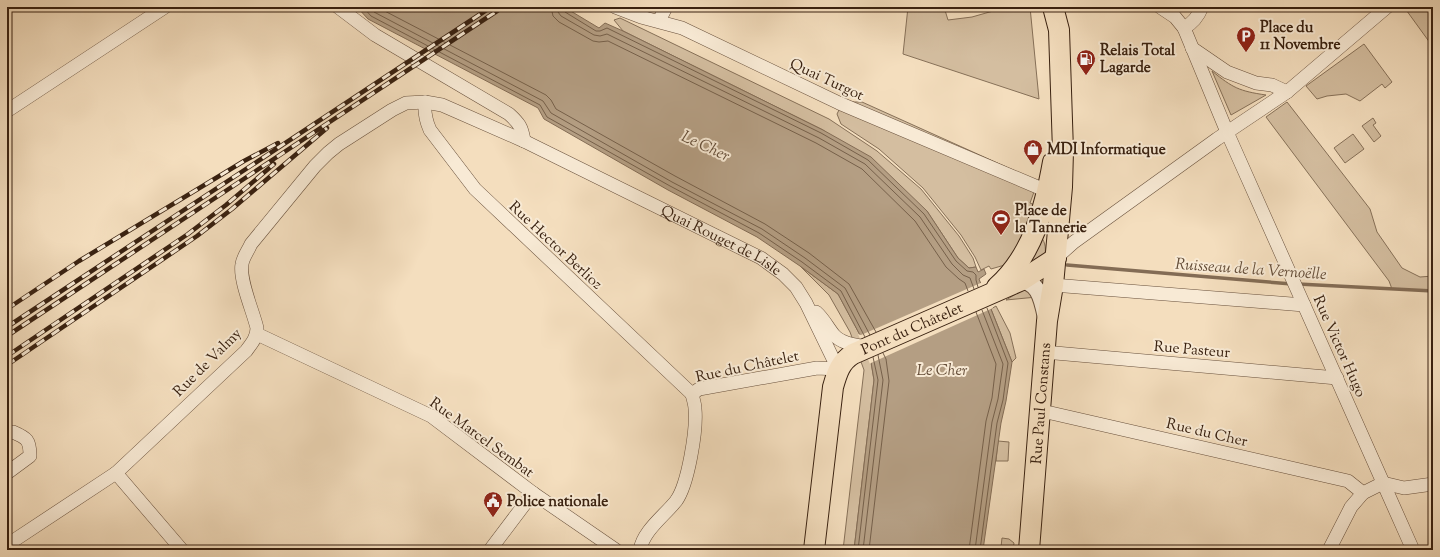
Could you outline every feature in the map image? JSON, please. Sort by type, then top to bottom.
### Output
[{"type":"main road","points":[[1053,7],[1059,30],[1062,116],[1049,182],[1038,224],[1025,254],[1013,271],[1010,285],[1053,286]]},
{"type":"main road","name":"Rue Paul Constans","points":[[1029,550],[1046,321],[1053,286],[1056,258],[1065,239],[1062,116]]},
{"type":"main road","name":"Pont du Châtelet","points":[[838,369],[857,349],[1010,285],[1056,258]]},
{"type":"main road","points":[[814,550],[833,387],[838,369]]},
{"type":"street","points":[[7,111],[165,7]]},
{"type":"street","points":[[338,7],[375,35],[509,114],[519,123],[523,132],[524,141]]},
{"type":"street","name":"Quai Turgot","points":[[615,7],[641,17],[682,28],[839,103],[998,171],[1025,180],[1049,182]]},
{"type":"street","points":[[659,21],[666,7]]},
{"type":"street","points":[[1160,7],[1175,16],[1184,28],[1227,132]]},
{"type":"street","points":[[1184,28],[1192,24],[1202,7]]},
{"type":"street","points":[[1049,182],[1054,185],[1048,225],[1052,232],[1065,239],[1287,92],[1387,7]]},
{"type":"street","points":[[1192,48],[1227,72],[1256,83],[1272,85],[1287,92]]},
{"type":"street","name":"Quai Rouget de Lisle","points":[[392,110],[406,103],[425,102],[442,105],[524,141],[761,258],[783,274],[796,287],[806,303],[838,369]]},
{"type":"street","name":"Rue Hector Berlioz","points":[[425,102],[424,112],[426,122],[430,130],[475,190],[692,394]]},
{"type":"street","name":"Rue de Valmy","points":[[7,545],[116,473],[246,350],[253,342],[257,334],[257,328],[242,275],[242,264],[247,251],[321,158],[339,144],[392,110]]},
{"type":"street","name":"Rue Victor Hugo","points":[[1227,132],[1413,550]]},
{"type":"street","points":[[1025,180],[1034,191],[1041,212]]},
{"type":"street","points":[[1010,285],[1037,290],[1043,302],[1046,321]]},
{"type":"street","points":[[1053,286],[1304,305]]},
{"type":"street","points":[[806,303],[821,317],[836,337],[857,349]]},
{"type":"street","name":"Rue Marcel Sembat","points":[[257,334],[431,416],[534,494],[616,550]]},
{"type":"street","name":"Rue Pasteur","points":[[1044,352],[1337,378]]},
{"type":"street","name":"Rue du Châtelet","points":[[640,550],[641,543],[682,491],[687,476],[695,426],[695,408],[692,394],[699,389],[817,368],[838,369]]},
{"type":"street","name":"Rue du Cher","points":[[1040,412],[1348,481],[1363,493]]},
{"type":"street","points":[[7,434],[13,432],[28,440],[30,446],[30,456],[7,473]]},
{"type":"street","points":[[116,473],[182,550]]},
{"type":"street","points":[[1329,550],[1351,507],[1363,493],[1384,483],[1404,488],[1433,484]]},
{"type":"street","points":[[490,550],[534,494]]},
{"type":"shaded area","points":[[908,7],[944,7],[948,20],[972,17],[1007,7],[1030,7],[1039,99],[903,54]]},
{"type":"shaded area","points":[[1404,7],[1433,7],[1433,47]]},
{"type":"shaded area","points":[[620,18],[829,119],[877,151],[921,189],[959,236],[973,258],[976,267],[969,268],[958,258],[927,211],[823,130],[623,31],[614,20]]},
{"type":"shaded area","points":[[1364,44],[1392,82],[1385,88],[1382,84],[1360,101],[1346,94],[1327,96],[1317,99],[1306,86]]},
{"type":"shaded area","points":[[1212,71],[1237,88],[1266,95],[1231,115]]},
{"type":"shaded area","points":[[843,102],[862,102],[1024,175],[1034,192],[1030,203],[1039,207],[1015,262],[991,269],[989,266],[981,270],[975,257],[961,235],[923,188],[879,149],[841,124],[837,114]]},
{"type":"shaded area","points":[[1287,102],[1370,209],[1377,232],[1402,268],[1420,277],[1433,276],[1433,291],[1392,289],[1389,281],[1266,117]]},
{"type":"shaded area","points":[[1373,118],[1376,123],[1373,125],[1381,136],[1374,142],[1362,126]]},
{"type":"shaded area","points":[[1353,134],[1364,149],[1345,163],[1334,148]]},
{"type":"shaded area","points":[[1039,234],[1045,244],[1045,256],[1018,276]]},
{"type":"shaded area","points":[[800,266],[838,294],[860,335],[871,362],[874,380],[854,550],[843,550],[864,370],[850,332],[829,295]]},
{"type":"shaded area","points":[[1029,286],[1037,297],[1006,300]]},
{"type":"shaded area","points":[[996,306],[1010,333],[1016,358],[1012,362],[991,309]]},
{"type":"shaded area","points":[[998,441],[1009,442],[1008,461],[996,461]]},
{"type":"shaded area","points":[[1002,538],[1009,539],[1014,543],[1013,550],[983,550],[984,546],[1001,547]]},
{"type":"water","name":"Le Cher","points":[[357,7],[564,7],[599,28],[605,23],[623,31],[823,130],[871,157],[927,211],[958,258],[969,268],[976,267],[978,272],[984,269],[986,274],[979,279],[1012,362],[1001,423],[983,550],[854,550],[874,380],[871,362],[860,335],[838,294],[757,237],[668,190],[544,119],[538,108],[368,19]]},
{"type":"pier","points":[[983,282],[993,308],[870,364],[858,334],[861,335]]},
{"type":"waterway","name":"Ruisseau de la Vernoëlle","points":[[1067,265],[1292,284]]},
{"type":"waterway","name":"Ruisseau de la Vernoëlle","points":[[1298,284],[1433,291]]},
{"type":"railway","points":[[7,327],[491,7]]},
{"type":"railway","points":[[7,336],[503,7]]},
{"type":"railway","points":[[7,365],[197,236],[232,209],[327,128]]},
{"type":"railway","points":[[7,309],[79,261],[244,161],[278,143]]},
{"type":"railway","points":[[7,356],[188,234],[226,205],[274,164]]},
{"type":"place","name":"Place du 11 Novembre","points":[[1246,53]]},
{"type":"place","name":"Relais Total Lagarde","points":[[1086,76]]},
{"type":"place","name":"MDI Informatique","points":[[1033,166]]},
{"type":"place","name":"Place de la Tannerie","points":[[1001,236]]},
{"type":"place","name":"Police nationale","points":[[493,518]]}]
